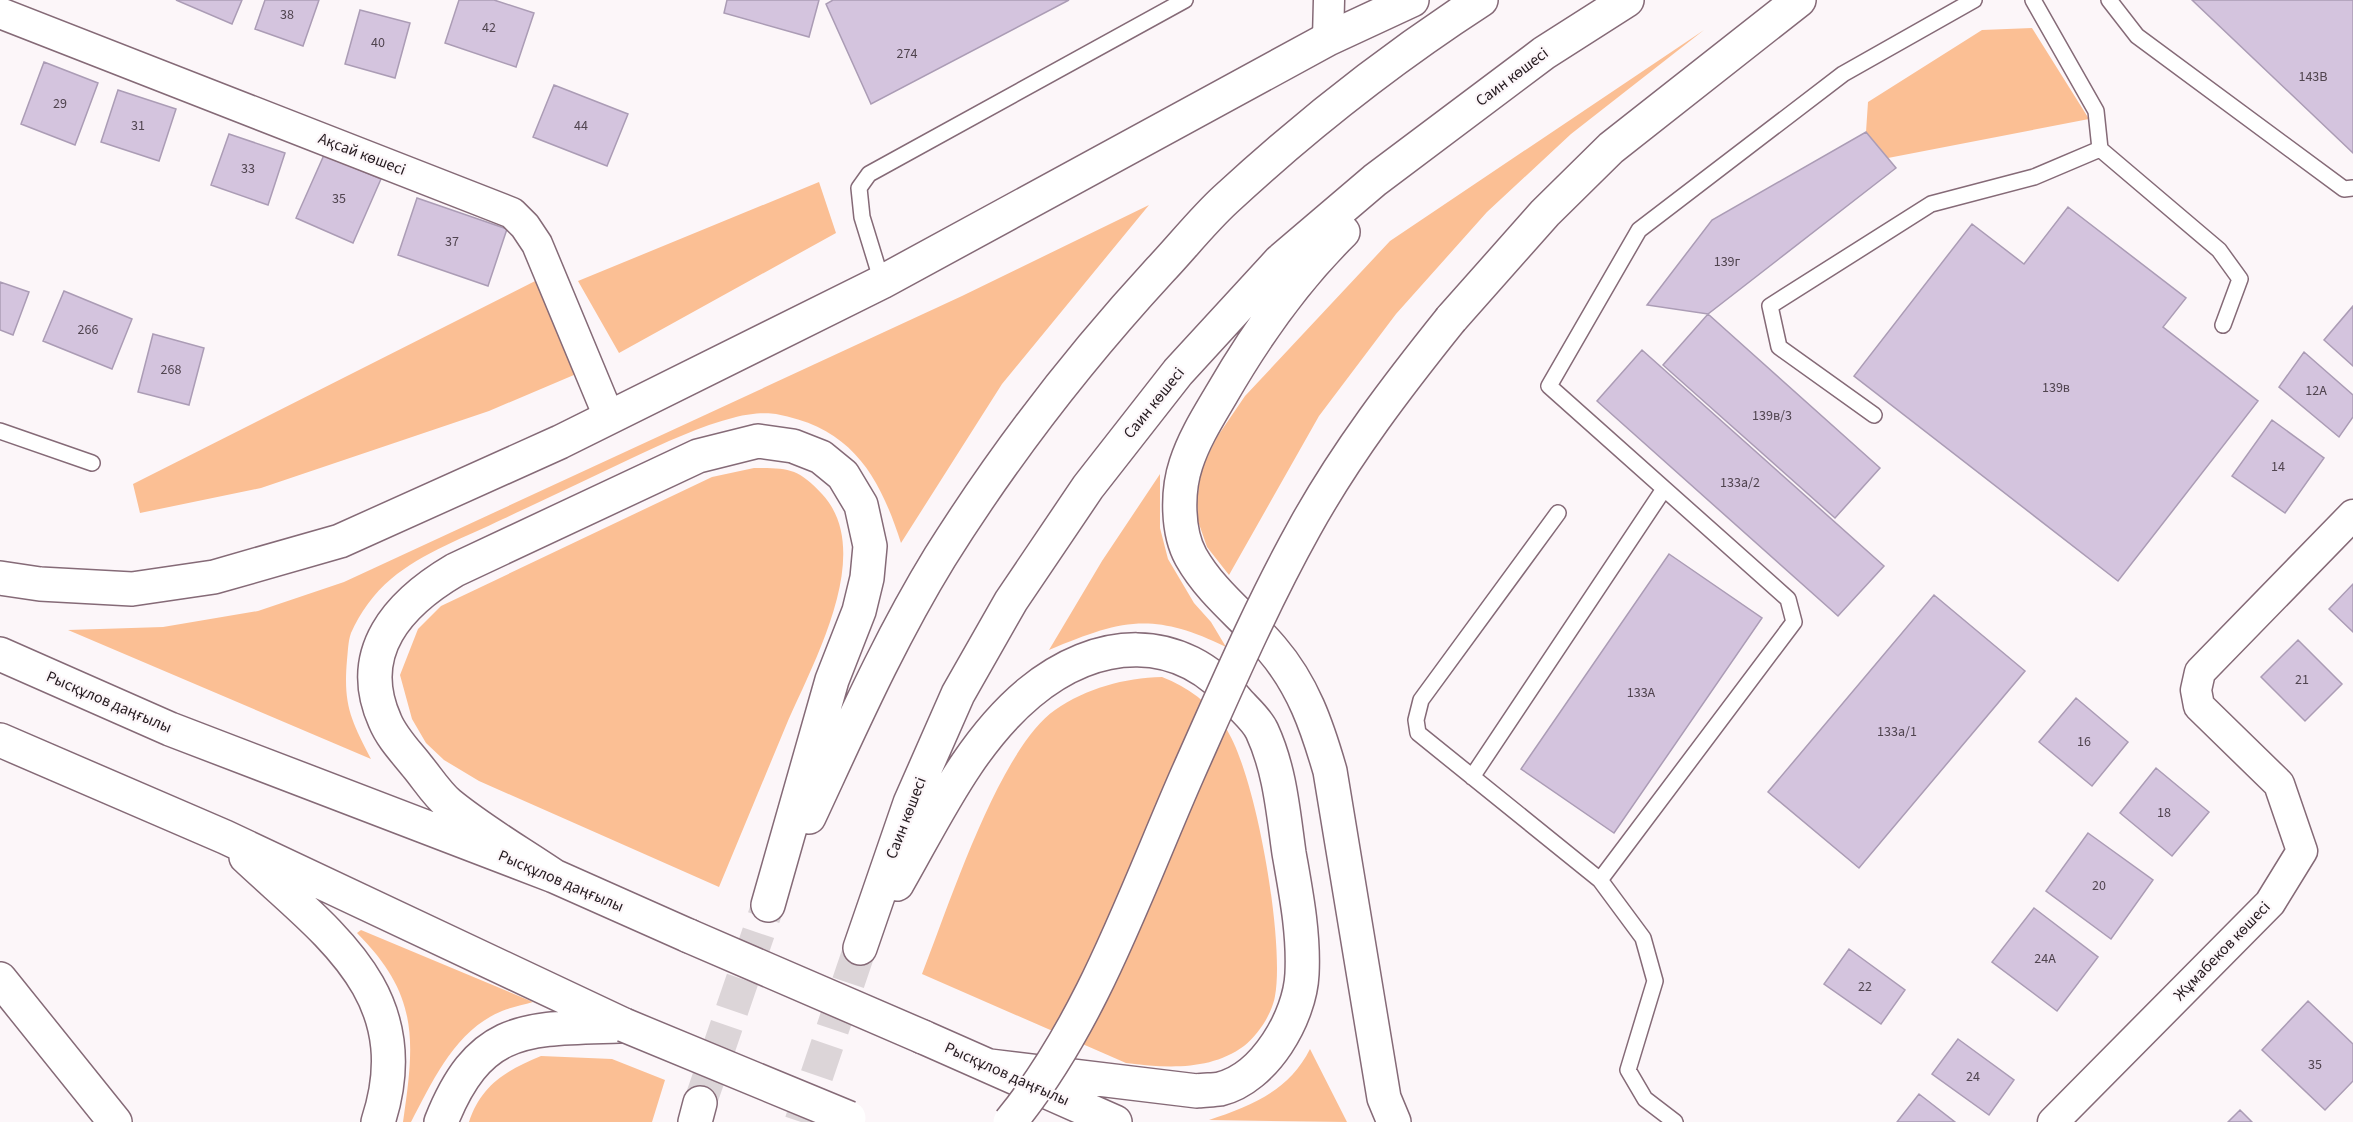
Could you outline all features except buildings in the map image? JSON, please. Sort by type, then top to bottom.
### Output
[{"type":"main road","points":[[0,578],[40,584],[132,589],[214,577],[340,541],[609,417],[882,282],[1328,39],[1412,0]]},
{"type":"main road","points":[[554,876],[448,803],[399,744],[385,721],[378,696],[375,669],[380,644],[397,614],[425,587],[455,570],[698,456],[758,441],[793,446],[821,458],[843,475],[861,505],[870,546],[867,578],[858,611],[832,680],[768,905],[886,652],[940,558],[1026,431],[1115,319],[1224,201],[1320,115],[1410,46],[1481,0]]},
{"type":"main road","name":"Саин көшесі","points":[[990,1066],[1197,1091],[1222,1088],[1246,1077],[1267,1058],[1290,1025],[1302,976],[1302,928],[1278,773],[1260,728],[1227,688],[1200,666],[1180,656],[1144,648],[1105,652],[1065,670],[1029,693],[994,728],[965,767],[860,948],[910,803],[958,694],[1011,601],[1088,487],[1179,372],[1280,261],[1375,180],[1544,53],[1627,0]]},
{"type":"main road","points":[[1010,1122],[1054,1057],[1089,996],[1241,653],[1306,526],[1376,417],[1451,319],[1545,213],[1611,148],[1799,0]]},
{"type":"main road","points":[[1394,1122],[1384,1098],[1330,771],[1317,727],[1296,681],[1271,648],[1209,584],[1190,555],[1182,528],[1180,495],[1185,465],[1202,427],[1248,348],[1318,256],[1457,119]]},
{"type":"main road","name":"Рысқұлов даңғылы","points":[[0,654],[170,729],[554,876],[1115,1122]]},
{"type":"main road","points":[[0,740],[225,837],[624,1025],[854,1120]]},
{"type":"main road","points":[[225,837],[344,950],[367,980],[381,1011],[387,1046],[387,1076],[378,1122]]},
{"type":"main road","points":[[0,979],[115,1122]]},
{"type":"main road","points":[[441,1122],[466,1074],[491,1046],[529,1030],[624,1025]]},
{"type":"street","points":[[1328,39],[1329,0]]},
{"type":"street","name":"Ақсай көшесі","points":[[0,13],[512,213],[525,226],[537,244],[609,417]]},
{"type":"street","name":"Жұмабеков көшесі","points":[[2053,1122],[2270,903],[2302,851],[2279,784],[2199,706],[2196,690],[2200,672],[2353,515]]},
{"type":"lane","points":[[882,282],[862,217],[859,188],[869,174],[1185,0]]},
{"type":"lane","points":[[1600,880],[1794,622],[1788,599],[1549,386],[1639,230],[1843,74],[1974,0]]},
{"type":"lane","points":[[2033,0],[2096,111],[2100,149],[2219,250],[2240,279],[2223,325]]},
{"type":"lane","points":[[2109,0],[2137,36],[2344,189],[2353,188]]},
{"type":"lane","points":[[1874,415],[1779,347],[1770,306],[1931,204],[2034,177],[2100,149]]},
{"type":"lane","points":[[0,431],[92,463]]},
{"type":"lane","points":[[1472,777],[1664,489]]},
{"type":"lane","points":[[1558,513],[1421,700],[1416,720],[1418,733],[1600,880],[1643,938],[1655,981],[1628,1070],[1645,1099],[1675,1122]]},
{"type":"shaded area","points":[[2032,28],[2089,119],[1888,158],[1866,132],[1868,102],[1982,30]]},
{"type":"shaded area","points":[[1704,30],[1571,134],[1487,212],[1396,314],[1319,416],[1229,575],[1207,547],[1198,521],[1197,502],[1201,470],[1217,437],[1245,396],[1390,241]]},
{"type":"shaded area","points":[[819,182],[836,233],[619,353],[578,281]]},
{"type":"shaded area","points":[[1149,205],[1002,384],[901,543],[883,496],[872,476],[859,458],[843,443],[825,430],[802,421],[776,414],[761,413],[723,421],[669,441],[445,546],[403,569],[373,597],[349,639],[346,689],[350,712],[371,759],[68,630],[163,627],[258,611],[344,582],[962,296]]},
{"type":"shaded area","points":[[549,274],[588,369],[489,411],[261,488],[140,513],[133,484]]},
{"type":"shaded area","points":[[754,468],[792,471],[814,485],[822,494],[837,518],[843,547],[841,578],[834,610],[823,642],[719,887],[479,781],[444,760],[426,743],[412,719],[400,675],[418,629],[441,606],[712,477]]},
{"type":"shaded area","points":[[1160,474],[1160,528],[1168,559],[1194,603],[1211,622],[1226,647],[1177,628],[1156,624],[1137,624],[1117,626],[1049,650],[1102,561]]},
{"type":"shaded area","points":[[1162,677],[1181,686],[1205,703],[1219,718],[1236,749],[1257,818],[1272,899],[1276,938],[1275,996],[1268,1017],[1259,1030],[1244,1046],[1231,1054],[1217,1060],[1187,1066],[1126,1063],[922,974],[977,832],[1014,758],[1034,730],[1055,710],[1093,690],[1134,679]]},
{"type":"shaded area","points":[[361,930],[533,1002],[502,1011],[471,1031],[447,1058],[411,1122],[403,1122],[410,1067],[408,1020],[402,998],[392,977],[357,933]]},
{"type":"shaded area","points":[[1310,1049],[1347,1122],[1209,1120],[1240,1109],[1280,1086],[1301,1064]]},
{"type":"shaded area","points":[[541,1056],[612,1059],[665,1080],[652,1122],[469,1122],[481,1098],[497,1080],[517,1067]]},
{"type":"tunnel","points":[[700,1103],[768,905]]},
{"type":"tunnel","points":[[801,1122],[860,948]]}]
